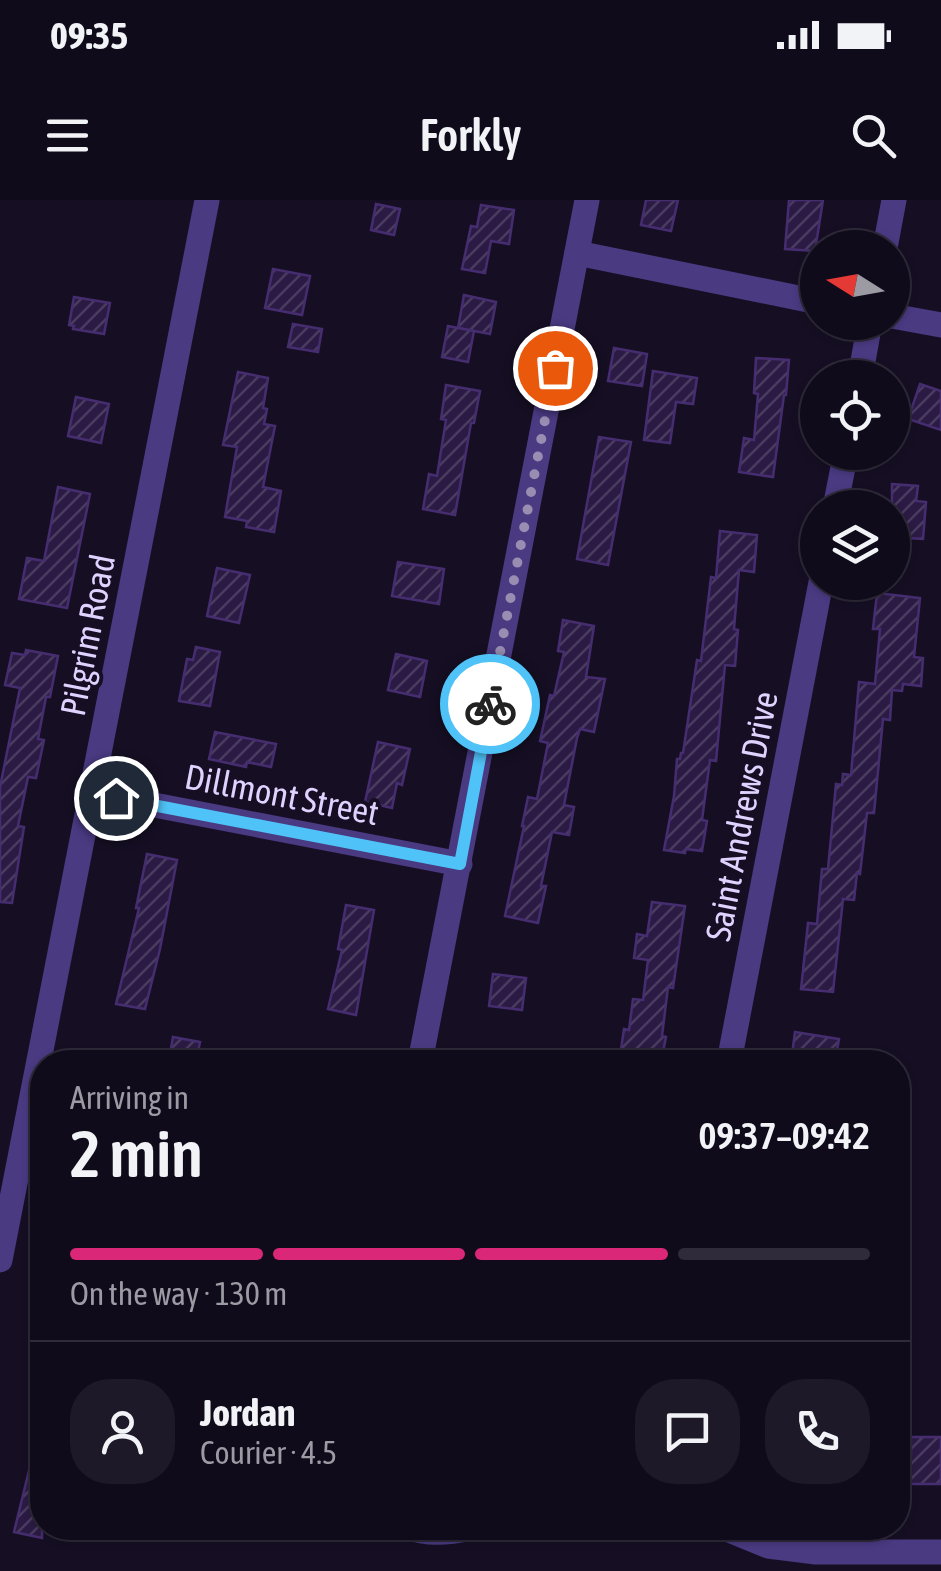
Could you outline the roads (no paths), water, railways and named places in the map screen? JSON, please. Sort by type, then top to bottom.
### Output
[{"type":"street","name":"Pilgrim Road","points":[[41,1050],[206,200]]},
{"type":"street","points":[[422,1050],[587,200]]},
{"type":"street","points":[[888,230],[894,200]]},
{"type":"street","points":[[577,254],[800,298]]},
{"type":"street","points":[[910,319],[941,325]]},
{"type":"street","name":"Saint Andrews Drive","points":[[732,1050],[818,600]]},
{"type":"street","name":"Dillmont Street","points":[[92,794],[460,864]]},
{"type":"street","name":"Pilgrim Road","points":[[0,1260],[30,1108]]},
{"type":"street","points":[[753,1540],[768,1546],[816,1552],[941,1552]]}]
